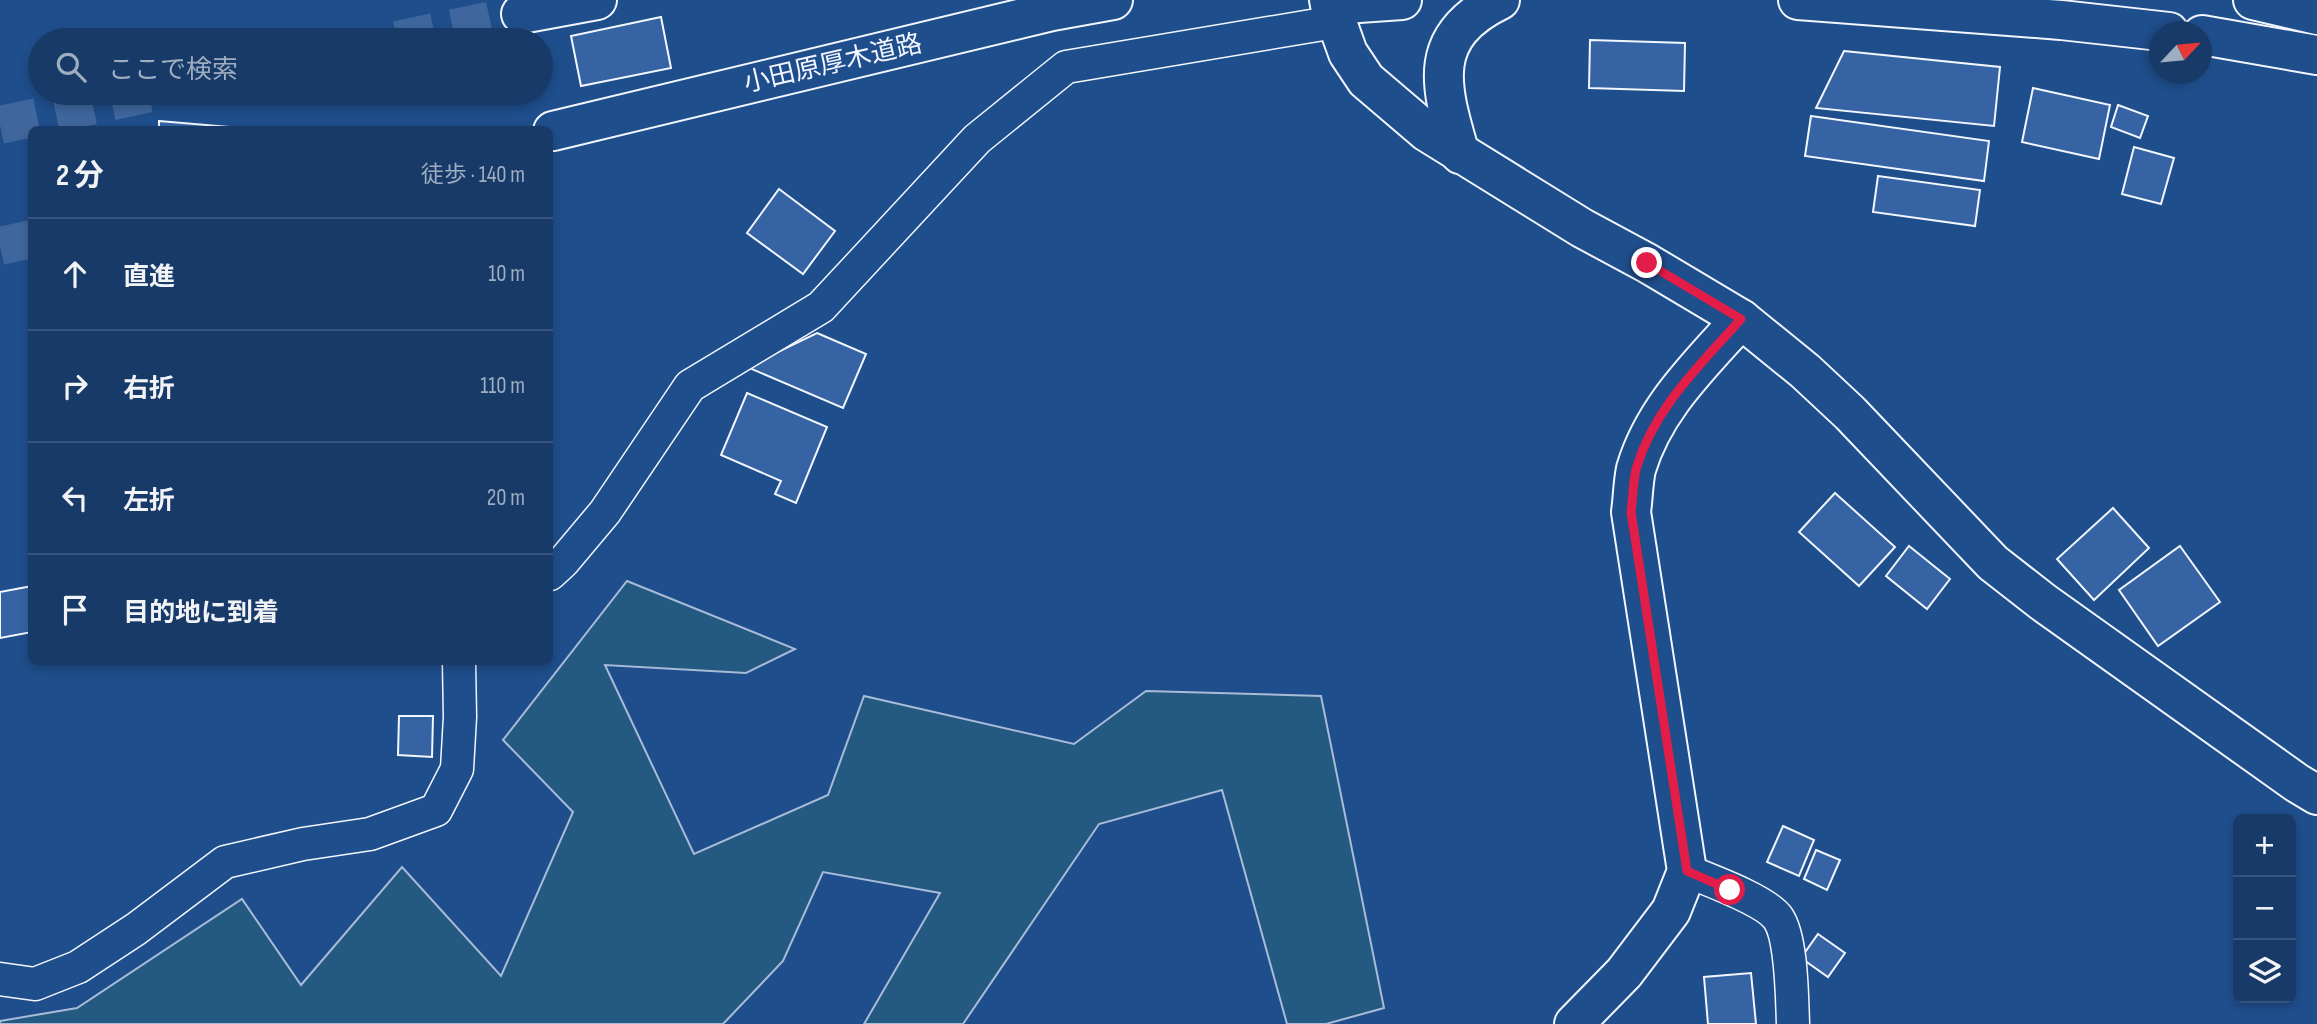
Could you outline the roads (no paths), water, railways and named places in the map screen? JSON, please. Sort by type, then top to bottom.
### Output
[{"type":"main road","points":[[520,14],[597,0]]},
{"type":"main road","name":"小田原厚木道路","points":[[553,131],[1052,11],[1113,0]]},
{"type":"main road","points":[[1402,0],[1331,9],[1348,53],[1366,80],[1427,132],[1460,154],[1741,319],[1805,371],[1850,413],[1993,563],[2043,603],[2317,795]]},
{"type":"main road","points":[[1460,154],[1444,99],[1443,69],[1449,45],[1467,21],[1486,6],[1500,0]]},
{"type":"main road","points":[[1798,0],[2048,19],[2149,30]]},
{"type":"main road","points":[[2253,0],[2317,15]]},
{"type":"main road","points":[[2212,37],[2317,55]]},
{"type":"main road","points":[[1574,1024],[1623,973],[1671,911],[1687,871],[1631,512],[1636,471],[1653,426],[1678,390],[1741,319]]},
{"type":"street","points":[[553,571],[606,512],[690,386],[821,307],[976,139],[1066,67],[1331,9]]},
{"type":"street","points":[[0,979],[35,984],[79,967],[136,929],[225,862],[303,844],[369,834],[436,810],[457,769],[459,665]]},
{"type":"street","points":[[1687,871],[1762,904],[1778,918],[1785,940],[1791,979],[1793,1024]]},
{"type":"tunnel","points":[[454,28],[521,14]]},
{"type":"tunnel","points":[[0,125],[94,105]]},
{"type":"tunnel","points":[[0,246],[28,240]]}]
